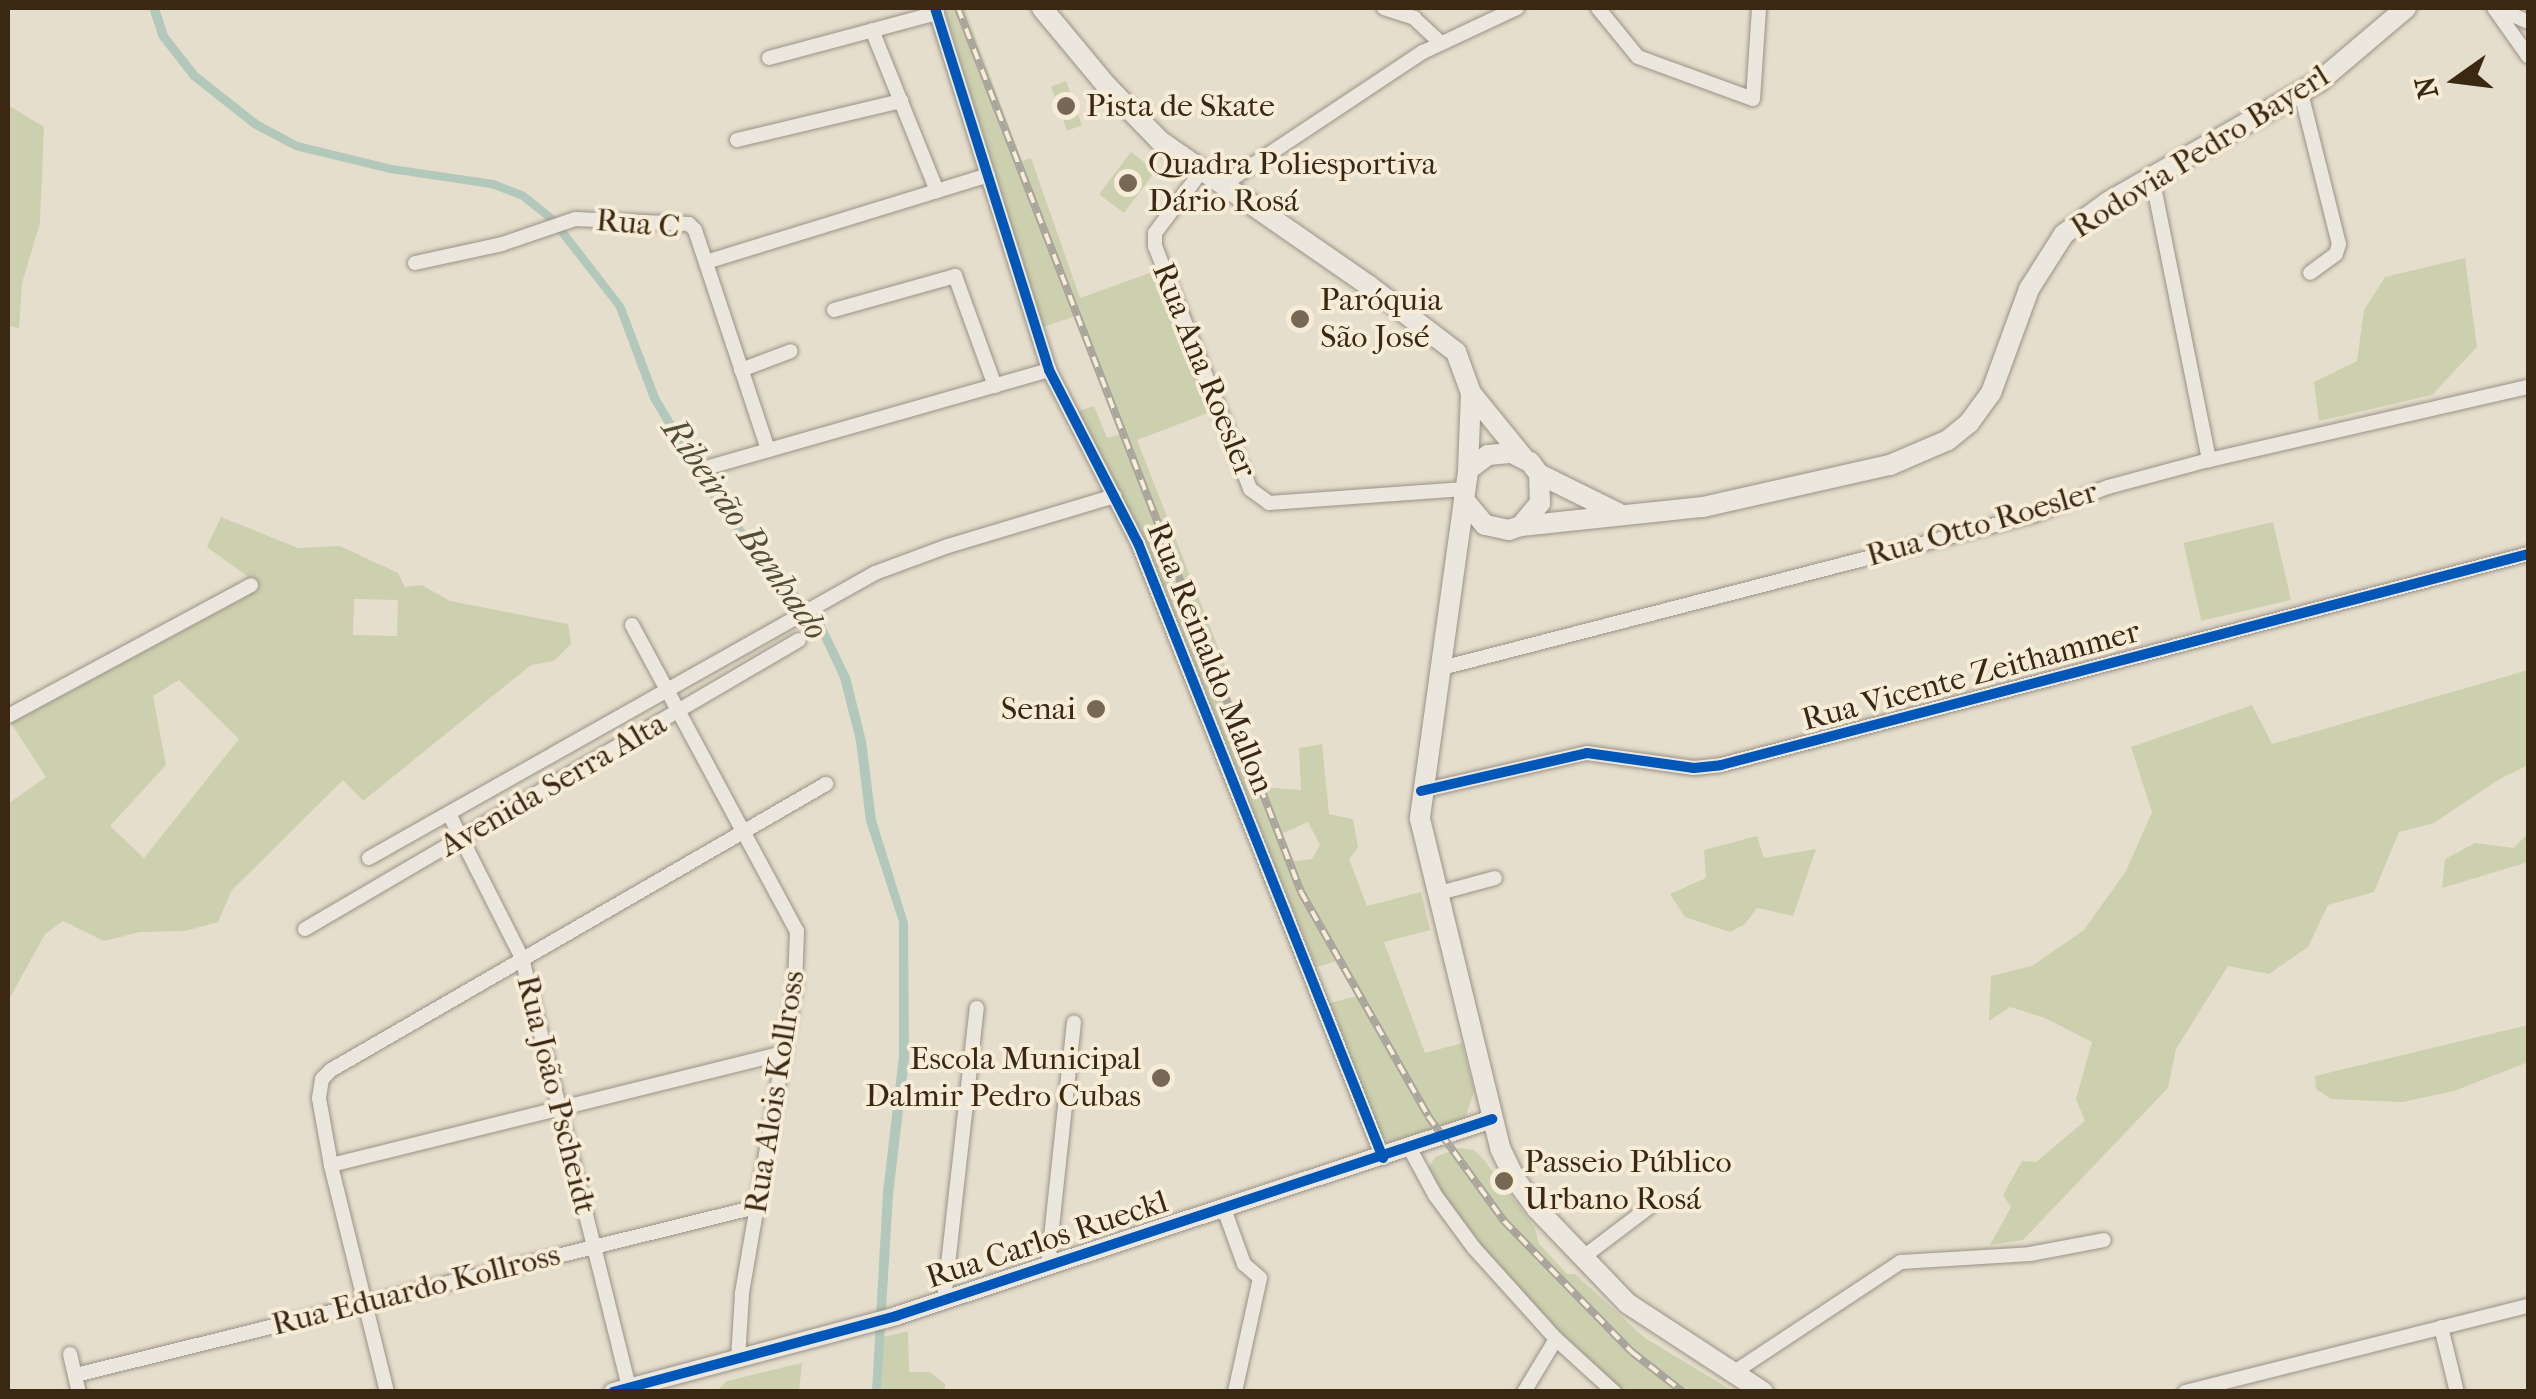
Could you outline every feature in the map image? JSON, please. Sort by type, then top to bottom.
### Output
[{"type":"main road","points":[[1042,8],[1145,126],[1444,341],[1462,363],[1471,392],[1465,486],[1420,820],[1492,1119],[1515,1179],[1582,1258],[1646,1318],[1763,1392]]},
{"type":"main road","name":"Rodovia Pedro Bayerl","points":[[1521,526],[1685,511],[1876,468],[1948,440],[1969,423],[1991,393],[2029,289],[2056,244],[2093,212],[2301,94],[2406,8]]},
{"type":"main road","points":[[1453,565],[1475,535],[1521,526],[1540,504],[1538,474],[1471,392]]},
{"type":"main road","points":[[1465,486],[1488,454],[1512,452],[1523,457]]},
{"type":"main road","name":"Rodovia Pedro Bayerl","points":[[1538,474],[1624,515]]},
{"type":"main road","points":[[1465,486],[1476,519],[1496,529]]},
{"type":"street","points":[[1384,8],[1414,18],[1440,42]]},
{"type":"street","points":[[1224,184],[1440,42],[1517,8]]},
{"type":"street","points":[[1598,8],[1638,57],[1753,99],[1759,8]]},
{"type":"street","points":[[2495,8],[2528,22]]},
{"type":"street","points":[[2495,8],[2528,56]]},
{"type":"street","points":[[768,58],[936,10]]},
{"type":"street","name":"Rua Reinaldo Mallon","points":[[936,10],[1049,370],[1115,496],[1165,608],[1383,1158]]},
{"type":"street","points":[[872,30],[937,191]]},
{"type":"street","points":[[2301,94],[2338,244],[2336,254],[2310,272]]},
{"type":"street","points":[[737,140],[901,102]]},
{"type":"street","name":"Rua Ana Roesler","points":[[1204,169],[1156,233],[1155,246],[1250,489],[1269,503],[1465,486]]},
{"type":"street","points":[[706,262],[988,174]]},
{"type":"street","points":[[2152,177],[2209,460]]},
{"type":"street","name":"Rua C","points":[[415,263],[502,244],[565,221],[682,222],[695,230],[768,450]]},
{"type":"street","points":[[834,310],[955,276],[995,386]]},
{"type":"street","points":[[741,370],[792,351]]},
{"type":"street","points":[[709,467],[1049,370]]},
{"type":"street","name":"Rua Otto Roesler","points":[[1438,670],[2034,515],[2108,487],[2209,460],[2528,386]]},
{"type":"street","name":"Avenida Serra Alta","points":[[368,858],[875,574],[916,556],[1115,496]]},
{"type":"street","name":"Rua Vicente Zeithammer","points":[[1421,792],[1587,753],[1694,768],[1722,766],[2528,554]]},
{"type":"street","points":[[8,716],[250,586]]},
{"type":"street","name":"Rua Alois Kollross","points":[[632,625],[796,931],[797,969],[740,1312],[738,1360]]},
{"type":"street","name":"Avenida Serra Alta","points":[[305,928],[678,714],[798,640]]},
{"type":"street","points":[[386,1392],[332,1165],[319,1088],[330,1070],[826,784]]},
{"type":"street","name":"Rua João Pscheidt","points":[[449,814],[522,958],[594,1247],[621,1390]]},
{"type":"street","points":[[1436,894],[1495,878]]},
{"type":"street","points":[[944,1300],[978,1008]]},
{"type":"street","points":[[1048,1266],[1074,1022]]},
{"type":"street","points":[[332,1165],[784,1053]]},
{"type":"street","name":"Rua Carlos Rueckl","points":[[621,1390],[896,1316],[1492,1119]]},
{"type":"street","points":[[1410,1149],[1435,1196],[1474,1248],[1556,1339],[1614,1392]]},
{"type":"street","name":"Rua Eduardo Kollross","points":[[76,1375],[756,1207]]},
{"type":"street","points":[[1224,1208],[1244,1264],[1260,1278],[1235,1392]]},
{"type":"street","points":[[1582,1258],[1648,1208]]},
{"type":"street","points":[[1733,1373],[1902,1262],[2030,1254],[2104,1240]]},
{"type":"street","points":[[2185,1392],[2528,1306]]},
{"type":"street","points":[[2441,1326],[2457,1392]]},
{"type":"street","points":[[1524,1392],[1556,1339]]},
{"type":"street","points":[[70,1354],[79,1392]]},
{"type":"shaded area","points":[[149,8],[159,8],[168,35],[198,73],[259,121],[298,142],[392,165],[494,180],[525,192],[556,217],[624,305],[659,397],[709,481],[758,548],[823,621],[850,677],[866,741],[876,820],[908,923],[909,1059],[893,1195],[881,1391],[872,1391],[883,1192],[899,1056],[899,922],[866,821],[856,741],[840,678],[815,625],[751,552],[701,485],[650,399],[616,308],[549,222],[520,199],[491,188],[390,173],[295,150],[253,128],[191,79],[159,38]]},
{"type":"shaded area","points":[[944,8],[965,8],[1022,161],[1031,158],[1080,298],[1155,271],[1208,413],[1137,440],[1227,670],[1227,704],[1260,787],[1301,790],[1299,748],[1322,744],[1329,814],[1353,819],[1358,847],[1349,859],[1367,906],[1421,892],[1430,930],[1384,942],[1425,1053],[1462,1043],[1474,1091],[1465,1119],[1393,1146],[1381,1134],[1330,1003],[1357,996],[1338,961],[1316,967],[1150,550],[1076,412],[1094,406],[1107,438],[1121,434],[1076,316],[1043,327]],"holes":[[[1308,822],[1320,845],[1312,859],[1289,862],[1279,835]]]},
{"type":"shaded area","name":"Pista de Skate","points":[[1066,81],[1082,125],[1067,131],[1051,86]]},
{"type":"shaded area","points":[[8,105],[44,127],[40,223],[22,283],[19,328],[8,326]]},
{"type":"shaded area","name":"Quadra Poliesportiva Dário Rosá","points":[[1131,152],[1156,171],[1124,213],[1099,194]]},
{"type":"shaded area","points":[[2465,258],[2477,347],[2432,395],[2319,421],[2314,382],[2357,361],[2364,310],[2385,277]]},
{"type":"shaded area","points":[[221,517],[298,548],[340,546],[398,573],[405,587],[422,585],[450,601],[568,624],[571,644],[554,661],[531,665],[363,801],[343,780],[232,890],[218,922],[185,931],[140,932],[104,941],[63,921],[45,934],[8,1001],[8,804],[46,777],[11,723],[244,598],[247,576],[207,547]],"holes":[[[354,599],[398,600],[397,636],[353,635]],[[179,680],[239,739],[144,858],[110,826],[166,765],[153,696]]]},
{"type":"shaded area","points":[[2273,522],[2291,600],[2201,621],[2183,543]]},
{"type":"shaded area","points":[[2528,670],[2528,765],[2434,823],[2399,832],[2374,892],[2328,905],[2308,947],[2269,974],[2228,966],[2176,1049],[2168,1088],[2023,1240],[1990,1245],[2011,1207],[2003,1195],[2022,1161],[2036,1162],[2085,1121],[2076,1099],[2092,1042],[2045,1018],[2010,1007],[1989,1021],[1991,976],[2032,966],[2084,930],[2126,871],[2152,812],[2131,747],[2252,705],[2272,744]]},
{"type":"shaded area","points":[[2528,833],[2528,862],[2442,888],[2445,859],[2475,843],[2514,848]]},
{"type":"shaded area","points":[[1757,836],[1764,858],[1816,849],[1793,916],[1757,908],[1745,924],[1730,932],[1685,917],[1670,894],[1706,878],[1704,850]]},
{"type":"shaded area","points":[[2528,1025],[2528,1062],[2454,1091],[2403,1102],[2331,1099],[2316,1089],[2315,1076]]},
{"type":"shaded area","points":[[1459,1148],[1474,1150],[1485,1161],[1535,1228],[1539,1244],[1567,1274],[1575,1274],[1645,1338],[1733,1391],[1614,1391],[1474,1248],[1425,1175],[1435,1157]]},
{"type":"shaded area","points":[[908,1331],[909,1372],[930,1372],[945,1384],[945,1391],[881,1391],[883,1337]]},
{"type":"shaded area","points":[[802,1363],[799,1391],[717,1391],[727,1381]]},
{"type":"railway","points":[[958,8],[1301,892],[1428,1116],[1504,1221],[1632,1352],[1683,1392]]},
{"type":"cycle path","points":[[935,8],[1049,370],[1138,543],[1383,1158]]},
{"type":"cycle path","points":[[1421,791],[1587,753],[1694,768],[1721,765],[2528,554]]},
{"type":"cycle path","points":[[613,1392],[896,1316],[1492,1119]]},
{"type":"place","name":"Pista de Skate","points":[[1066,106]]},
{"type":"place","name":"Quadra Poliesportiva Dário Rosá","points":[[1128,183]]},
{"type":"place","name":"Paróquia São José","points":[[1300,319]]},
{"type":"place","name":"Senai","points":[[1096,709]]},
{"type":"place","name":"Escola Municipal Dalmir Pedro Cubas","points":[[1161,1078]]},
{"type":"place","name":"Passeio Público Urbano Rosá","points":[[1504,1181]]},
{"type":"water label","name":"Ribeirão Banhado","points":[[745,529]]}]
